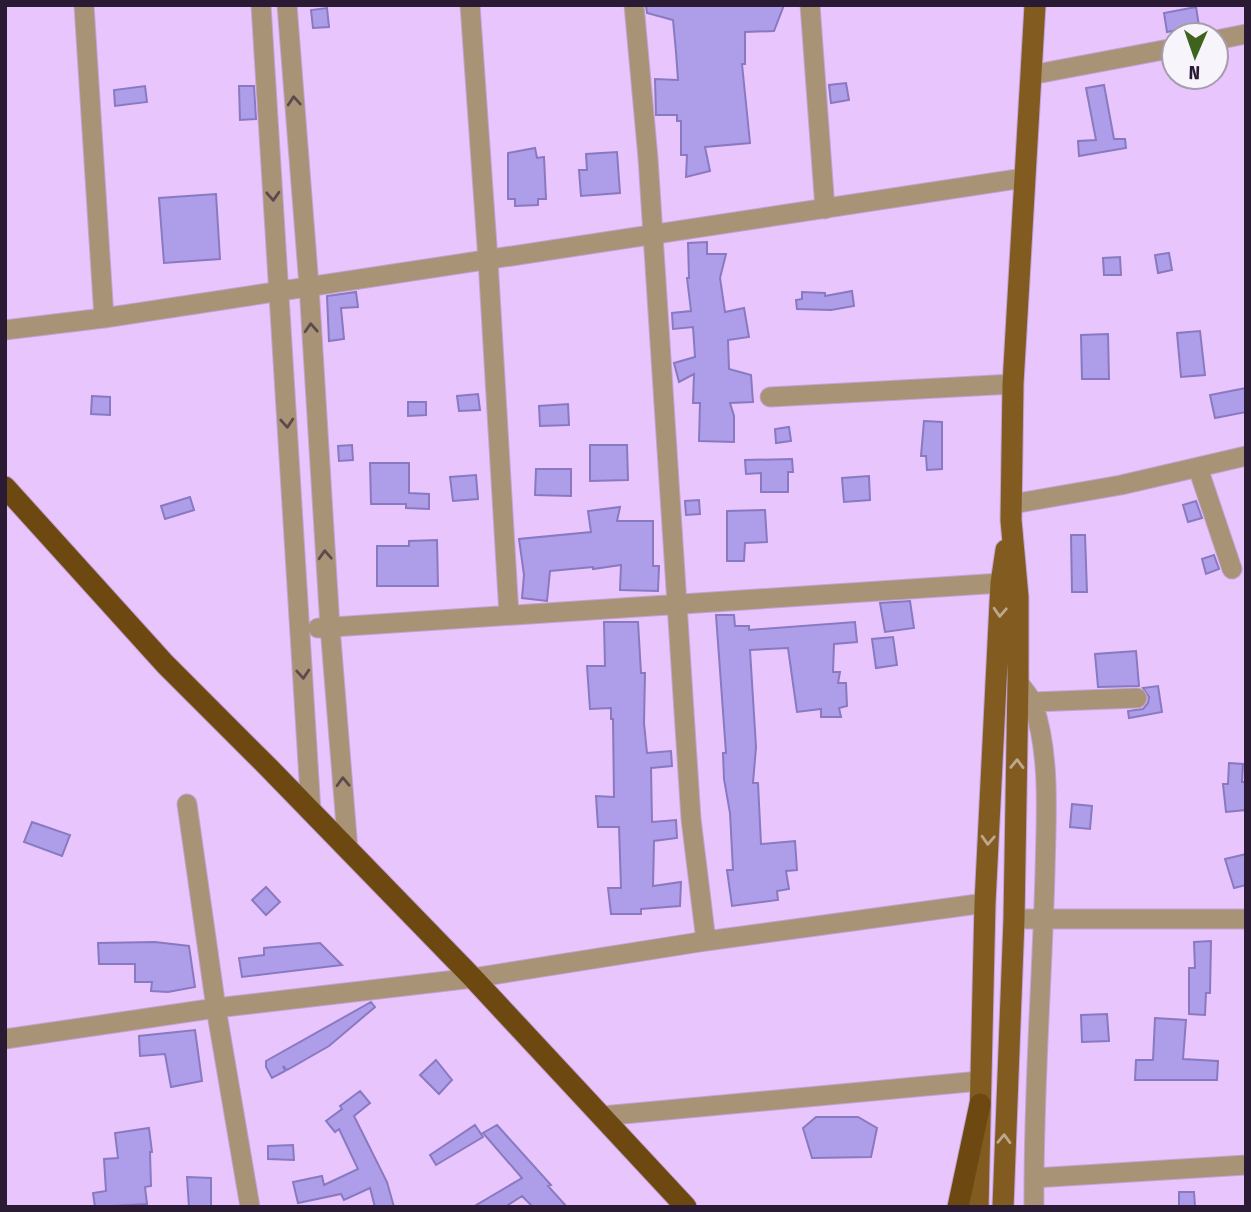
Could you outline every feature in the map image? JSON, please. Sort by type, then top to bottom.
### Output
[{"type":"highway","points":[[5,486],[165,664],[473,978],[686,1207]]},
{"type":"highway","points":[[958,1207],[980,1104]]},
{"type":"main road","points":[[1003,1207],[1014,919],[1018,682],[1018,597],[1012,512],[1013,384],[1035,5]]},
{"type":"main road","points":[[978,1207],[985,903],[1002,583],[1012,512]]},
{"type":"street","points":[[83,5],[104,318]]},
{"type":"street","points":[[261,5],[311,812]]},
{"type":"street","points":[[288,5],[330,627],[348,850]]},
{"type":"street","points":[[470,5],[509,615]]},
{"type":"street","points":[[634,5],[653,235],[691,819],[706,941]]},
{"type":"street","points":[[810,5],[825,209]]},
{"type":"street","points":[[1031,75],[1160,51]]},
{"type":"street","points":[[5,330],[104,318],[1024,178]]},
{"type":"street","points":[[770,397],[1013,384]]},
{"type":"street","points":[[1012,512],[1246,456]]},
{"type":"street","points":[[1198,468],[1232,569]]},
{"type":"street","points":[[300,629],[1002,583]]},
{"type":"street","points":[[1018,682],[1033,702],[1041,738],[1046,799],[1044,919],[1034,1127],[1034,1207]]},
{"type":"street","points":[[1033,702],[1137,698]]},
{"type":"street","points":[[187,804],[216,1008],[250,1207]]},
{"type":"street","points":[[5,1039],[216,1008],[473,978],[706,941],[985,903]]},
{"type":"street","points":[[1014,919],[1246,919]]},
{"type":"street","points":[[602,1116],[980,1081]]},
{"type":"street","points":[[1034,1178],[1246,1165]]},
{"type":"building","points":[[646,5],[784,5],[774,31],[745,32],[745,64],[742,64],[750,143],[705,147],[710,171],[686,177],[687,155],[681,155],[681,121],[677,121],[677,115],[656,115],[655,79],[678,80],[676,52],[673,20],[647,13]]},
{"type":"building","points":[[1196,7],[1198,21],[1165,21],[1164,13]]},
{"type":"building","points":[[327,8],[329,27],[313,28],[311,10]]},
{"type":"building","points":[[846,83],[849,100],[831,103],[829,85]]},
{"type":"building","points":[[1104,85],[1114,139],[1125,139],[1126,148],[1079,156],[1078,141],[1096,140],[1086,88]]},
{"type":"building","points":[[145,86],[147,102],[115,106],[114,90]]},
{"type":"building","points":[[239,86],[254,86],[256,119],[240,120]]},
{"type":"building","points":[[535,148],[537,158],[544,157],[546,199],[538,199],[538,205],[515,206],[515,199],[508,199],[508,153]]},
{"type":"building","points":[[617,152],[620,193],[581,196],[579,170],[587,170],[586,154]]},
{"type":"building","points":[[216,194],[220,259],[164,263],[159,198]]},
{"type":"building","points":[[707,242],[707,254],[726,254],[720,278],[725,312],[744,308],[749,337],[728,340],[729,369],[751,375],[753,402],[730,403],[734,416],[734,442],[699,441],[700,403],[693,403],[694,374],[679,382],[674,363],[695,357],[693,327],[673,329],[672,313],[691,311],[687,278],[688,243]]},
{"type":"building","points":[[1169,253],[1172,270],[1158,273],[1155,255]]},
{"type":"building","points":[[1120,257],[1121,275],[1104,275],[1103,258]]},
{"type":"building","points":[[852,291],[854,306],[831,310],[797,309],[796,300],[802,299],[802,292],[825,293],[825,296]]},
{"type":"building","points":[[356,292],[358,307],[341,308],[344,339],[329,341],[327,296]]},
{"type":"building","points":[[1200,331],[1205,375],[1181,377],[1177,333]]},
{"type":"building","points":[[1108,334],[1109,379],[1082,379],[1081,335]]},
{"type":"building","points":[[1246,388],[1246,412],[1215,418],[1210,395]]},
{"type":"building","points":[[478,394],[480,410],[459,411],[457,396]]},
{"type":"building","points":[[92,396],[110,397],[110,415],[91,414]]},
{"type":"building","points":[[408,402],[426,402],[426,415],[408,416]]},
{"type":"building","points":[[568,404],[569,425],[540,426],[539,406]]},
{"type":"building","points":[[924,421],[942,422],[942,469],[927,470],[926,456],[921,456]]},
{"type":"building","points":[[789,427],[791,441],[776,443],[775,429]]},
{"type":"building","points":[[352,445],[353,460],[339,461],[338,446]]},
{"type":"building","points":[[590,445],[627,445],[628,480],[590,481]]},
{"type":"building","points":[[792,459],[793,472],[788,472],[788,492],[761,492],[761,473],[746,474],[745,460]]},
{"type":"building","points":[[370,463],[409,463],[409,493],[429,494],[429,509],[406,508],[406,504],[371,504]]},
{"type":"building","points":[[536,469],[571,469],[571,496],[535,495]]},
{"type":"building","points":[[476,475],[478,499],[453,501],[450,477]]},
{"type":"building","points":[[869,476],[870,500],[844,502],[842,478]]},
{"type":"building","points":[[190,497],[194,510],[165,519],[161,506]]},
{"type":"building","points":[[699,500],[700,514],[686,515],[685,501]]},
{"type":"building","points":[[1196,501],[1202,518],[1188,522],[1183,505]]},
{"type":"building","points":[[620,507],[617,521],[653,521],[653,566],[659,566],[658,591],[620,590],[621,565],[550,571],[547,601],[522,598],[524,575],[519,539],[591,532],[588,511]]},
{"type":"building","points":[[765,510],[767,542],[745,543],[744,561],[727,561],[727,511]]},
{"type":"building","points":[[1071,535],[1085,535],[1087,592],[1072,592]]},
{"type":"building","points":[[437,540],[438,586],[377,586],[377,546],[409,546],[409,541]]},
{"type":"building","points":[[1214,555],[1219,569],[1206,574],[1202,559]]},
{"type":"building","points":[[910,601],[914,628],[885,632],[880,603]]},
{"type":"building","points":[[716,615],[734,615],[735,626],[749,626],[749,630],[855,622],[857,642],[834,644],[833,672],[840,672],[838,683],[846,683],[847,706],[839,708],[841,717],[821,717],[821,709],[797,712],[788,648],[750,650],[756,747],[753,783],[758,783],[761,844],[795,841],[797,870],[786,871],[789,889],[777,891],[778,900],[732,906],[727,870],[733,870],[730,813],[724,779],[723,753],[726,753]]},
{"type":"building","points":[[604,622],[638,622],[641,673],[645,673],[644,723],[647,753],[671,751],[672,766],[651,768],[652,822],[676,820],[677,838],[654,841],[653,886],[681,882],[680,906],[641,909],[641,914],[611,914],[608,888],[621,888],[619,827],[598,827],[596,796],[614,797],[613,719],[611,708],[590,709],[587,666],[605,666]]},
{"type":"building","points":[[893,637],[897,665],[876,668],[872,639]]},
{"type":"building","points":[[1136,651],[1139,686],[1098,687],[1095,654]]},
{"type":"building","points":[[1158,686],[1162,712],[1129,718],[1128,711],[1143,709],[1148,703],[1149,697],[1143,688]]},
{"type":"building","points":[[1229,763],[1243,764],[1242,782],[1245,782],[1246,810],[1226,812],[1223,784],[1228,784]]},
{"type":"building","points":[[1072,804],[1092,806],[1090,829],[1070,827]]},
{"type":"building","points":[[32,822],[70,835],[62,856],[24,842]]},
{"type":"building","points":[[1246,854],[1246,885],[1234,888],[1225,859]]},
{"type":"building","points":[[266,887],[280,902],[266,915],[252,900]]},
{"type":"building","points":[[1211,941],[1210,993],[1206,993],[1205,1015],[1189,1014],[1189,968],[1195,968],[1194,942]]},
{"type":"building","points":[[155,942],[189,946],[195,987],[168,992],[151,991],[152,982],[135,982],[135,964],[99,964],[98,943]]},
{"type":"building","points":[[320,943],[342,965],[242,977],[239,958],[264,955],[264,948]]},
{"type":"building","points":[[371,1002],[375,1007],[329,1046],[287,1070],[283,1066],[285,1071],[272,1078],[266,1061]]},
{"type":"building","points":[[1107,1014],[1109,1041],[1082,1042],[1081,1015]]},
{"type":"building","points":[[1155,1018],[1186,1020],[1183,1059],[1218,1061],[1217,1080],[1135,1080],[1136,1060],[1153,1060]]},
{"type":"building","points":[[195,1030],[202,1081],[171,1087],[165,1054],[140,1056],[139,1036]]},
{"type":"building","points":[[436,1060],[452,1080],[439,1094],[420,1075]]},
{"type":"building","points":[[360,1091],[370,1103],[354,1116],[387,1182],[394,1207],[375,1207],[370,1188],[344,1200],[341,1194],[298,1203],[293,1182],[322,1176],[324,1185],[358,1169],[339,1129],[335,1132],[326,1121]]},
{"type":"building","points":[[816,1117],[858,1117],[877,1128],[871,1157],[812,1158],[803,1128]]},
{"type":"building","points":[[475,1125],[483,1137],[436,1165],[430,1155]]},
{"type":"building","points":[[497,1125],[551,1185],[548,1186],[567,1207],[533,1207],[522,1196],[505,1207],[473,1207],[522,1178],[483,1133]]},
{"type":"building","points":[[149,1128],[152,1152],[151,1186],[145,1187],[147,1204],[95,1207],[93,1193],[106,1191],[104,1159],[118,1158],[115,1133]]},
{"type":"building","points":[[293,1145],[294,1160],[268,1159],[268,1146]]},
{"type":"building","points":[[187,1177],[211,1178],[211,1207],[189,1207]]},
{"type":"building","points":[[1179,1192],[1194,1192],[1195,1207],[1179,1207]]}]
